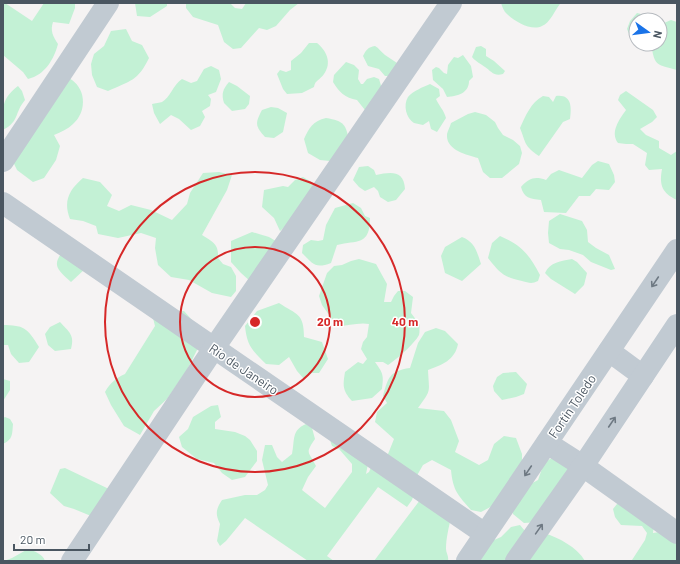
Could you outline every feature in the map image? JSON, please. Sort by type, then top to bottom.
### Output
[{"type":"street","points":[[3,162],[108,3]]},
{"type":"street","points":[[72,561],[214,348],[450,3]]},
{"type":"street","name":"Río de Janeiro","points":[[3,203],[485,534]]},
{"type":"street","name":"Fortín Toledo","points":[[467,561],[677,250]]},
{"type":"street","points":[[516,561],[583,466],[677,325]]},
{"type":"street","points":[[609,350],[643,376]]},
{"type":"street","points":[[547,443],[583,466],[677,533]]},
{"type":"green space","points":[[3,3],[32,21],[44,3],[75,3],[75,8],[69,24],[53,22],[52,33],[58,44],[56,50],[48,66],[34,77],[28,79],[23,72],[3,55]]},
{"type":"green space","points":[[135,3],[167,3],[167,6],[150,17],[137,16]]},
{"type":"green space","points":[[186,3],[230,3],[235,8],[242,9],[246,3],[299,3],[290,10],[276,26],[267,30],[259,28],[241,48],[233,49],[224,42],[218,25],[193,17],[186,8]]},
{"type":"green space","points":[[501,3],[560,4],[545,24],[538,27],[533,27],[522,24],[512,18],[505,12]]},
{"type":"green space","points":[[671,20],[677,22],[677,70],[657,63],[653,52],[668,52],[668,21]]},
{"type":"green space","points":[[126,29],[132,41],[142,45],[149,58],[145,66],[133,79],[108,91],[97,87],[92,75],[91,64],[94,54],[104,46],[111,31]]},
{"type":"green space","points":[[309,43],[317,43],[326,53],[328,66],[322,76],[315,83],[314,87],[302,93],[287,94],[283,89],[277,74],[280,70],[286,72],[291,70],[291,61],[301,53]]},
{"type":"green space","points":[[375,46],[397,63],[390,76],[385,76],[379,69],[368,66],[363,56],[368,49]]},
{"type":"green space","points":[[481,46],[486,49],[486,56],[505,71],[503,74],[497,75],[493,73],[472,57],[476,47]]},
{"type":"green space","points":[[463,55],[471,66],[473,77],[469,81],[469,85],[465,91],[459,95],[447,97],[443,89],[433,80],[432,70],[436,67],[447,74],[448,65],[454,57],[458,58]]},
{"type":"green space","points":[[346,62],[354,65],[359,70],[358,79],[361,84],[363,84],[367,79],[374,77],[379,79],[383,92],[365,110],[357,100],[349,98],[343,94],[333,82],[334,75]]},
{"type":"green space","points":[[211,66],[219,70],[221,79],[216,92],[208,95],[211,99],[210,106],[202,111],[205,117],[200,126],[191,130],[179,119],[171,115],[160,124],[154,113],[152,104],[165,100],[182,79],[191,83],[197,81],[204,69]]},
{"type":"green space","points":[[56,72],[70,79],[77,85],[82,96],[82,108],[73,124],[67,129],[54,135],[60,146],[56,160],[44,178],[33,182],[17,170],[6,147]]},
{"type":"green space","points":[[229,82],[250,96],[249,104],[245,109],[232,111],[224,103],[223,92]]},
{"type":"green space","points":[[430,84],[439,89],[440,96],[436,99],[446,118],[437,132],[431,129],[429,121],[423,125],[411,121],[406,111],[406,100],[408,97],[415,91]]},
{"type":"green space","points":[[18,86],[22,91],[25,100],[19,109],[15,120],[3,130],[3,111],[5,101],[12,91]]},
{"type":"green space","points":[[626,91],[653,110],[657,117],[652,122],[640,129],[646,135],[659,141],[659,148],[671,155],[677,151],[677,200],[665,191],[661,184],[662,169],[649,170],[645,165],[647,153],[633,144],[618,143],[616,139],[616,126],[626,110],[618,100],[620,95]]},
{"type":"green space","points":[[543,96],[549,97],[553,102],[556,96],[565,97],[568,99],[571,114],[570,119],[563,122],[539,156],[528,147],[520,128],[532,106]]},
{"type":"green space","points":[[271,107],[278,108],[287,113],[283,132],[274,138],[265,137],[259,130],[257,124],[262,110]]},
{"type":"green space","points":[[475,112],[486,115],[495,122],[503,135],[513,140],[520,146],[522,153],[519,164],[502,178],[490,178],[483,172],[478,158],[453,148],[448,140],[447,134],[451,123]]},
{"type":"green space","points":[[326,118],[337,120],[343,124],[347,131],[349,142],[330,161],[320,160],[308,153],[304,139],[312,126],[318,121]]},
{"type":"green space","points":[[598,161],[609,164],[614,175],[615,182],[609,190],[596,189],[590,196],[579,196],[566,213],[544,212],[541,200],[528,197],[522,191],[521,187],[530,180],[539,178],[546,180],[551,174],[559,170],[582,178],[592,165]]},
{"type":"green space","points":[[368,166],[374,170],[376,175],[392,173],[399,175],[402,178],[405,189],[396,200],[388,202],[380,197],[378,191],[374,187],[365,191],[353,180],[359,167]]},
{"type":"green space","points":[[219,172],[232,175],[227,190],[202,235],[216,246],[218,258],[223,264],[231,267],[236,276],[236,291],[231,297],[212,293],[189,280],[171,277],[158,265],[155,248],[156,238],[141,233],[118,238],[98,234],[96,226],[83,221],[70,219],[68,213],[67,201],[69,196],[74,187],[83,178],[100,182],[112,195],[107,206],[119,211],[131,205],[151,210],[172,220],[187,204],[190,193],[203,173]]},
{"type":"green space","points":[[303,177],[313,183],[310,193],[297,216],[280,231],[274,218],[262,207],[264,190],[283,186],[288,187],[295,180]]},
{"type":"green space","points":[[353,203],[361,208],[365,216],[370,218],[368,233],[365,238],[356,242],[337,245],[331,263],[321,266],[312,263],[302,253],[303,245],[311,240],[323,240],[326,225],[335,208]]},
{"type":"green space","points":[[560,214],[582,221],[587,230],[588,242],[609,255],[615,269],[611,270],[591,262],[583,255],[569,250],[560,249],[549,243],[549,221]]},
{"type":"green space","points":[[252,232],[269,237],[279,243],[251,282],[231,262],[231,241]]},
{"type":"green space","points":[[500,236],[514,243],[524,251],[540,275],[538,281],[529,283],[510,278],[502,274],[492,263],[488,258],[492,243]]},
{"type":"green space","points":[[462,237],[473,245],[481,264],[462,281],[445,273],[441,256],[445,247]]},
{"type":"green space","points":[[67,246],[86,268],[71,282],[61,273],[57,265],[59,257]]},
{"type":"green space","points":[[359,259],[376,264],[387,284],[384,302],[391,302],[398,291],[405,291],[413,297],[411,313],[420,325],[417,338],[410,347],[396,359],[388,365],[383,362],[375,362],[382,374],[382,389],[372,398],[352,401],[346,394],[344,387],[345,372],[358,362],[363,364],[367,359],[361,349],[363,342],[367,337],[369,324],[361,323],[337,326],[322,305],[319,296],[327,273],[334,266]]},
{"type":"green space","points":[[572,259],[577,262],[587,273],[584,285],[575,294],[551,279],[545,273],[553,264]]},
{"type":"green space","points":[[279,303],[295,313],[301,319],[304,329],[304,337],[322,342],[328,359],[319,373],[312,373],[304,379],[297,371],[289,357],[279,365],[266,364],[251,347],[247,338],[245,326],[257,311]]},
{"type":"green space","points":[[184,311],[198,327],[199,346],[187,370],[167,399],[154,411],[140,435],[124,426],[105,392],[114,381],[125,374],[155,326],[152,314]]},
{"type":"green space","points":[[60,322],[72,337],[72,344],[71,349],[55,351],[48,345],[45,334],[50,327]]},
{"type":"green space","points":[[3,325],[24,328],[32,337],[39,347],[29,362],[19,363],[11,354],[8,345],[3,345]]},
{"type":"green space","points":[[436,328],[445,331],[458,344],[451,358],[443,364],[428,370],[428,394],[418,408],[444,411],[451,420],[459,441],[455,452],[479,465],[488,460],[494,444],[504,436],[516,438],[522,454],[522,469],[496,504],[481,512],[471,510],[459,496],[453,483],[451,470],[432,460],[423,465],[415,479],[386,459],[394,439],[375,422],[377,412],[387,403],[383,396],[390,376],[403,369],[410,368],[418,343],[425,332]]},
{"type":"green space","points":[[516,372],[527,384],[524,394],[502,400],[494,391],[493,386],[497,377],[503,373]]},
{"type":"green space","points":[[3,379],[10,381],[10,390],[3,401]]},
{"type":"green space","points":[[218,405],[221,417],[215,422],[215,429],[235,432],[245,436],[250,440],[257,451],[257,461],[245,477],[232,480],[222,473],[214,463],[197,459],[182,447],[179,437],[188,429],[193,417],[211,406]]},
{"type":"green space","points":[[5,417],[10,419],[13,424],[9,440],[3,444],[3,418]]},
{"type":"green space","points":[[306,424],[312,428],[315,439],[309,452],[316,466],[308,477],[302,490],[325,508],[352,472],[352,464],[339,449],[332,446],[330,440],[368,464],[366,474],[369,472],[373,463],[414,494],[412,500],[407,507],[378,487],[327,556],[334,561],[308,561],[245,518],[220,546],[217,541],[220,524],[217,517],[217,512],[218,506],[222,500],[245,495],[257,495],[265,490],[268,485],[262,460],[265,445],[272,445],[277,457],[282,462],[292,454],[294,436],[301,426]]},
{"type":"green space","points":[[553,457],[575,467],[539,522],[524,523],[513,514],[513,505],[523,488],[538,480],[544,463]]},
{"type":"green space","points":[[65,468],[109,489],[91,516],[64,506],[50,493],[60,469]]},
{"type":"green space","points":[[631,499],[654,525],[653,533],[666,531],[677,532],[677,561],[629,561],[632,560],[645,540],[647,533],[642,526],[621,525],[615,517],[613,509],[617,504]]},
{"type":"green space","points":[[420,500],[451,517],[446,545],[448,561],[374,561]]},
{"type":"green space","points":[[520,525],[525,531],[520,561],[472,561],[494,540],[501,537],[511,527]]},
{"type":"green space","points":[[544,533],[572,547],[582,556],[585,561],[529,561]]},
{"type":"green space","points":[[28,549],[40,555],[45,561],[4,561],[12,558]]}]
